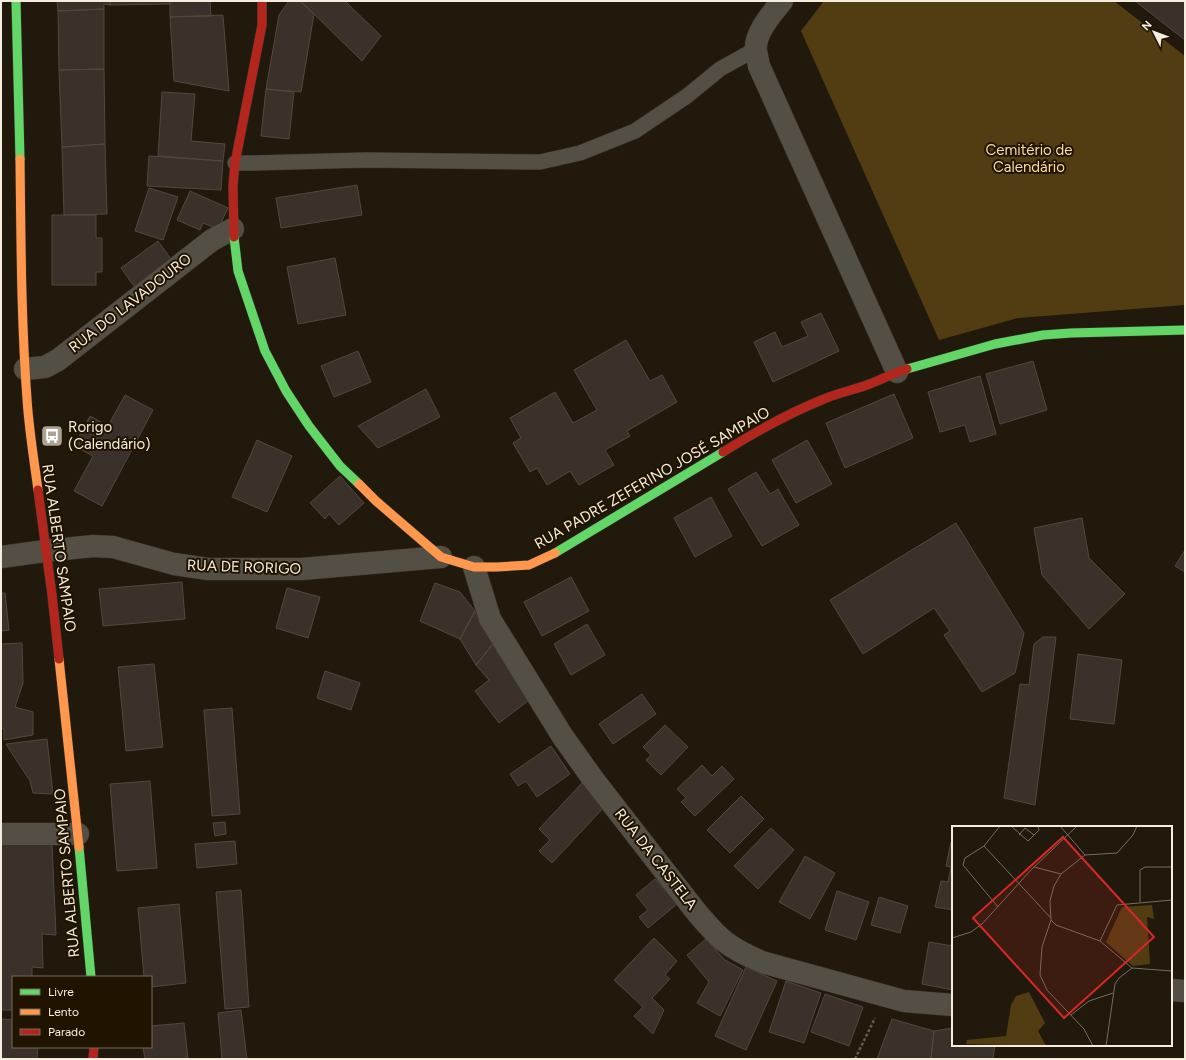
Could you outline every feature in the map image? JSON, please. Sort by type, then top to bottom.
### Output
[{"type":"street","name":"RUA ALBERTO SAMPAIO","points":[[16,1],[20,137],[22,305],[30,441],[53,603],[78,834],[91,976]]},
{"type":"street","name":"RUA PADRE ZEFERINO JOSÉ SAMPAIO","points":[[262,1],[262,25],[235,163],[233,229],[238,271],[266,351],[286,392],[309,426],[340,466],[376,501],[441,557],[474,567],[529,565],[555,553],[740,441],[787,416],[897,372],[995,344],[1043,335],[1185,330]]},
{"type":"street","points":[[782,1],[759,33],[756,49],[760,66],[897,372]]},
{"type":"street","name":"RUA DO LAVADOURO","points":[[25,369],[45,367],[58,360],[212,240],[233,229]]},
{"type":"street","name":"RUA DE RORIGO","points":[[1,557],[93,546],[113,547],[174,564],[208,569],[302,569],[441,557]]},
{"type":"street","name":"RUA DA CASTELA","points":[[474,567],[490,619],[563,737],[593,779],[708,925],[723,940],[743,954],[762,962],[904,1001],[952,1005]]},
{"type":"street","points":[[1,834],[78,834]]},
{"type":"street","points":[[1172,990],[1185,991]]},
{"type":"street","points":[[93,1059],[94,1048]]},
{"type":"lane","points":[[235,163],[366,160],[540,162],[580,153],[635,132],[687,96],[720,68],[756,49]]},
{"type":"path","points":[[855,1059],[886,996]]},
{"type":"green space","name":"Cemitério de Calendário","points":[[824,1],[1114,1],[1185,56],[1185,305],[1018,318],[939,340],[801,31]]},
{"type":"building","points":[[57,1],[110,1],[110,5],[104,4],[104,9],[58,11]]},
{"type":"building","points":[[110,1],[170,1],[170,4],[110,5]]},
{"type":"building","points":[[170,1],[210,1],[211,16],[170,17]]},
{"type":"building","points":[[289,1],[300,1],[314,14],[301,92],[266,89],[279,15]]},
{"type":"building","points":[[300,1],[345,1],[381,36],[362,61]]},
{"type":"building","points":[[1135,1],[1185,1],[1185,40]]},
{"type":"building","points":[[104,9],[104,69],[59,70],[58,11]]},
{"type":"building","points":[[223,15],[229,91],[174,81],[170,17]]},
{"type":"building","points":[[104,69],[105,144],[62,147],[59,70]]},
{"type":"building","points":[[266,89],[294,92],[289,139],[261,136]]},
{"type":"building","points":[[162,92],[195,94],[191,141],[225,144],[223,161],[158,156]]},
{"type":"building","points":[[105,144],[107,214],[64,215],[62,147]]},
{"type":"building","points":[[149,156],[223,161],[221,190],[147,186]]},
{"type":"building","points":[[357,185],[362,215],[281,228],[276,198]]},
{"type":"building","points":[[149,188],[178,197],[163,240],[135,231]]},
{"type":"building","points":[[190,191],[228,208],[218,229],[203,223],[200,230],[177,220]]},
{"type":"building","points":[[52,215],[96,215],[96,238],[102,238],[102,272],[96,272],[96,285],[52,285]]},
{"type":"building","points":[[158,241],[173,262],[136,289],[121,268]]},
{"type":"building","points":[[335,258],[346,315],[298,324],[287,267]]},
{"type":"building","points":[[821,313],[839,351],[773,382],[754,342],[775,332],[782,347],[808,336],[801,322]]},
{"type":"building","points":[[626,340],[650,381],[662,375],[677,402],[627,431],[630,436],[605,450],[614,465],[579,485],[570,471],[547,485],[537,468],[530,472],[513,443],[521,438],[510,418],[555,392],[573,423],[597,410],[574,370]]},
{"type":"building","points":[[358,351],[371,382],[334,397],[321,366]]},
{"type":"building","points":[[1033,361],[1047,410],[1000,424],[986,374]]},
{"type":"building","points":[[980,376],[996,434],[970,442],[965,425],[940,432],[928,392]]},
{"type":"building","points":[[426,389],[440,417],[378,448],[358,426]]},
{"type":"building","points":[[894,394],[913,438],[845,468],[826,423]]},
{"type":"building","points":[[125,395],[153,410],[102,506],[74,491],[93,456],[74,446],[90,416],[108,426]]},
{"type":"building","points":[[257,440],[292,456],[267,512],[232,497]]},
{"type":"building","points":[[807,440],[832,484],[796,503],[772,460]]},
{"type":"building","points":[[756,472],[770,494],[778,489],[799,525],[762,546],[728,489]]},
{"type":"building","points":[[340,476],[364,503],[339,525],[329,514],[325,519],[310,503]]},
{"type":"building","points":[[711,497],[732,536],[695,557],[674,518]]},
{"type":"building","points":[[1082,518],[1089,558],[1125,594],[1089,629],[1042,575],[1034,528]]},
{"type":"building","points":[[956,523],[1024,633],[1015,673],[982,692],[944,635],[950,631],[934,608],[863,654],[830,600]]},
{"type":"building","points":[[1185,550],[1185,572],[1175,566]]},
{"type":"building","points":[[571,577],[589,611],[542,636],[524,602]]},
{"type":"building","points":[[182,582],[185,619],[103,626],[99,589]]},
{"type":"building","points":[[435,583],[460,592],[475,611],[460,639],[420,621]]},
{"type":"building","points":[[287,588],[320,597],[308,638],[276,628]]},
{"type":"building","points":[[1,593],[5,593],[9,630],[1,631]]},
{"type":"building","points":[[475,611],[493,644],[476,665],[460,639]]},
{"type":"building","points":[[587,624],[605,655],[571,675],[554,644]]},
{"type":"building","points":[[1043,637],[1056,637],[1035,805],[1004,798],[1020,684],[1029,685],[1034,644]]},
{"type":"building","points":[[22,643],[23,683],[15,707],[33,712],[33,735],[4,740],[4,730],[1,726],[1,644]]},
{"type":"building","points":[[493,644],[528,701],[499,723],[475,691],[489,680],[476,665]]},
{"type":"building","points":[[1078,654],[1122,660],[1114,724],[1070,719]]},
{"type":"building","points":[[154,664],[163,747],[126,751],[118,667]]},
{"type":"building","points":[[325,671],[360,683],[351,710],[317,698]]},
{"type":"building","points":[[642,694],[656,714],[613,744],[599,724]]},
{"type":"building","points":[[232,708],[240,814],[212,816],[204,710]]},
{"type":"building","points":[[665,725],[688,747],[661,775],[646,760],[651,755],[643,747]]},
{"type":"building","points":[[47,739],[53,794],[33,793],[30,781],[6,744]]},
{"type":"building","points":[[551,746],[570,774],[537,797],[526,781],[518,786],[510,774]]},
{"type":"building","points":[[702,765],[712,776],[722,766],[734,779],[695,816],[681,802],[686,798],[677,789]]},
{"type":"building","points":[[150,781],[157,868],[117,871],[110,784]]},
{"type":"building","points":[[582,783],[606,805],[552,863],[539,851],[550,840],[539,829]]},
{"type":"building","points":[[741,796],[764,819],[730,853],[707,830]]},
{"type":"building","points":[[225,822],[226,834],[215,836],[213,823]]},
{"type":"building","points":[[771,828],[794,850],[758,889],[734,866]]},
{"type":"building","points":[[235,841],[237,864],[197,868],[195,844]]},
{"type":"building","points":[[952,842],[952,910],[935,907],[941,881],[948,882],[951,867],[946,866]]},
{"type":"building","points":[[1,844],[52,844],[56,935],[42,934],[43,968],[32,967],[32,976],[12,976],[12,1010],[1,1010]]},
{"type":"building","points":[[805,856],[835,873],[810,919],[779,902]]},
{"type":"building","points":[[655,879],[677,904],[648,928],[639,917],[648,910],[636,895]]},
{"type":"building","points":[[241,890],[249,1007],[225,1009],[216,892]]},
{"type":"building","points":[[837,891],[869,902],[856,940],[825,930]]},
{"type":"building","points":[[879,897],[908,906],[900,933],[871,925]]},
{"type":"building","points":[[179,904],[186,983],[152,987],[152,976],[144,976],[138,908]]},
{"type":"building","points":[[654,938],[677,961],[665,975],[670,979],[652,998],[664,1010],[653,1034],[634,1016],[643,1007],[614,980]]},
{"type":"building","points":[[706,939],[725,960],[743,970],[720,1016],[697,1003],[709,982],[687,955]]},
{"type":"building","points":[[929,942],[952,946],[952,990],[922,984]]},
{"type":"building","points":[[746,967],[777,981],[746,1050],[715,1036]]},
{"type":"building","points":[[786,981],[821,993],[804,1043],[769,1032]]},
{"type":"building","points":[[825,994],[863,1007],[849,1046],[811,1032]]},
{"type":"building","points":[[241,1010],[247,1059],[222,1059],[218,1013]]},
{"type":"building","points":[[1,1019],[12,1020],[12,1048],[38,1048],[37,1059],[1,1059]]},
{"type":"building","points":[[892,1019],[934,1031],[931,1059],[877,1059]]},
{"type":"building","points":[[184,1023],[188,1059],[145,1059],[143,1048],[152,1048],[152,1026]]},
{"type":"building","points":[[952,1028],[952,1046],[995,1046],[993,1059],[931,1059],[934,1031]]},
{"type":"traffic: fast","points":[[16,1],[20,159]]},
{"type":"traffic: fast","points":[[234,237],[238,271],[265,351],[286,391],[309,426],[340,466],[359,484]]},
{"type":"traffic: fast","points":[[907,369],[995,344],[1043,335],[1185,330]]},
{"type":"traffic: fast","points":[[555,553],[723,452]]},
{"type":"traffic: fast","points":[[79,847],[91,976]]},
{"type":"traffic: slow","points":[[20,159],[25,369],[29,422],[38,490]]},
{"type":"traffic: slow","points":[[359,484],[376,501],[441,557],[474,567],[497,567],[529,565],[555,553]]},
{"type":"traffic: slow","points":[[59,659],[79,847]]},
{"type":"traffic: jam","points":[[234,237],[233,186],[235,163],[262,25],[262,1]]},
{"type":"traffic: jam","points":[[723,452],[772,423],[811,404],[867,385],[907,369]]},
{"type":"traffic: jam","points":[[38,490],[59,659]]},
{"type":"traffic: jam","points":[[93,1059],[94,1048]]},
{"type":"place","name":"Rorigo (Calendário)","points":[[52,436]]}]
